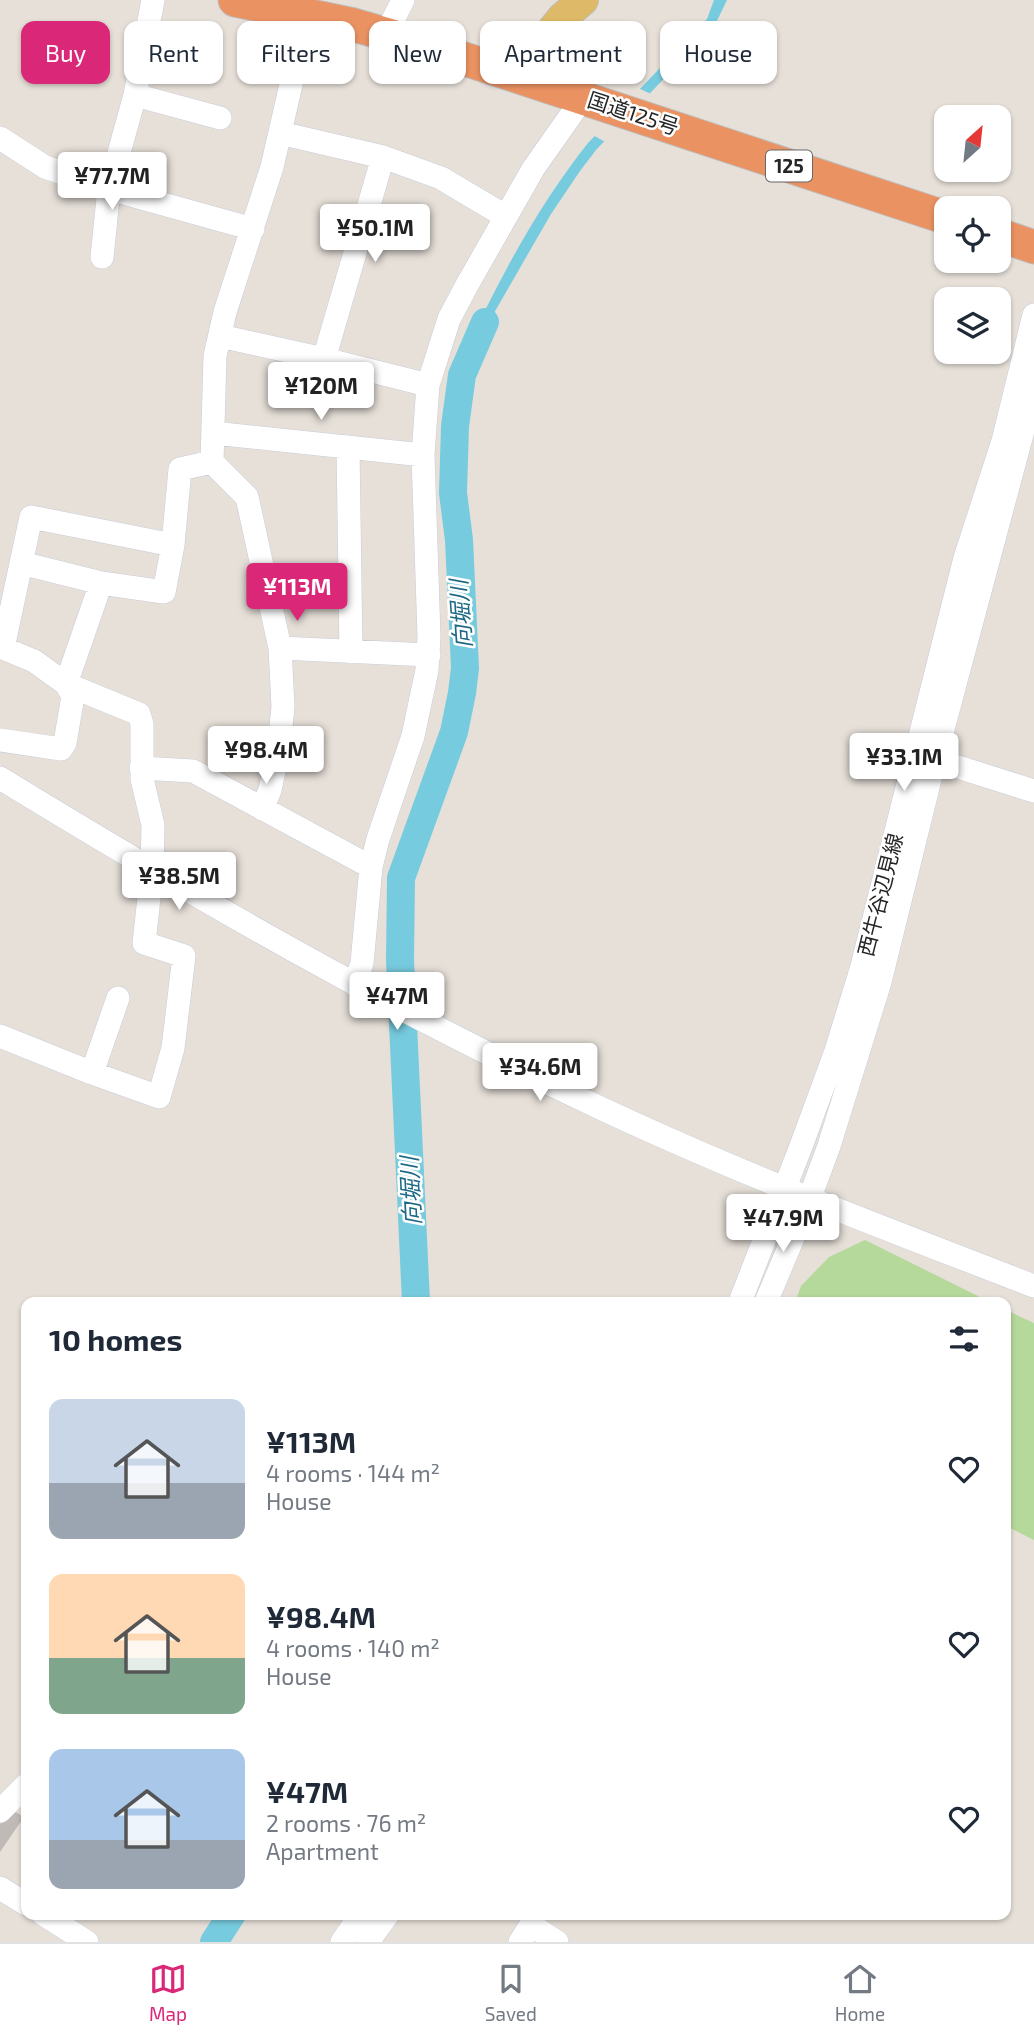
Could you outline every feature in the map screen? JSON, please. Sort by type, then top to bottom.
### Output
[{"type":"highway","name":"国道125号","points":[[235,0],[307,15],[395,10],[480,56]]},
{"type":"highway","name":"国道125号","points":[[540,84],[934,214]]},
{"type":"highway","points":[[1011,239],[1034,247]]},
{"type":"main road","points":[[560,21],[583,0]]},
{"type":"street","points":[[102,257],[109,189],[135,95],[153,0]]},
{"type":"street","points":[[262,809],[270,790],[279,747],[283,707],[280,648],[247,497],[212,461],[215,356],[225,312],[272,167],[307,15]]},
{"type":"street","points":[[135,95],[220,118]]},
{"type":"street","points":[[355,985],[362,963],[371,867],[413,736],[429,656],[423,455],[428,385],[437,351],[449,319],[533,169],[592,101]]},
{"type":"street","points":[[281,133],[383,157],[440,178],[505,216]]},
{"type":"street","points":[[0,138],[45,167],[109,189],[253,229]]},
{"type":"street","points":[[324,359],[383,157]]},
{"type":"street","name":"西牛谷辺見線","points":[[768,1297],[809,1200],[880,982],[965,558],[1003,441],[1034,315]]},
{"type":"street","points":[[220,336],[428,385]]},
{"type":"street","name":"西牛谷辺見線","points":[[742,1297],[836,1051],[862,970],[1032,397],[1034,373]]},
{"type":"street","points":[[213,433],[423,455]]},
{"type":"street","points":[[348,447],[351,652]]},
{"type":"street","points":[[21,563],[101,583],[164,592],[173,545],[180,469],[212,461]]},
{"type":"street","points":[[0,1036],[159,1097],[173,1048],[184,956],[144,943],[152,871],[153,825],[142,779],[142,724],[139,714],[66,684],[34,661],[3,648],[31,517],[173,545]]},
{"type":"street","points":[[0,740],[61,749],[65,743],[73,696],[66,684],[101,583]]},
{"type":"street","points":[[280,648],[429,656]]},
{"type":"street","points":[[926,756],[1034,790]]},
{"type":"street","points":[[141,768],[193,771],[371,867]]},
{"type":"street","points":[[0,778],[152,871],[355,985],[594,1105],[809,1200],[1034,1286]]},
{"type":"street","points":[[92,1073],[118,998]]},
{"type":"street","points":[[0,1811],[21,1790]]},
{"type":"street","points":[[0,1888],[21,1901]]},
{"type":"street","points":[[52,1920],[87,1942]]},
{"type":"street","points":[[342,1942],[357,1920]]},
{"type":"street","points":[[368,1942],[384,1920]]},
{"type":"street","points":[[520,1942],[531,1926],[557,1942]]},
{"type":"green space","points":[[865,1240],[980,1297],[797,1297],[801,1286],[829,1257]]},
{"type":"green space","points":[[1011,1312],[1034,1323],[1034,1540],[1011,1528]]},
{"type":"water","points":[[714,0],[727,0],[717,21],[705,21]]},
{"type":"water","points":[[660,68],[660,83],[596,150],[551,214],[494,313],[475,356],[465,352],[520,244],[552,192],[588,143]]},
{"type":"pier","points":[[636,87],[653,95],[607,143],[591,134]]},
{"type":"building","points":[[14,1811],[21,1815],[21,1821],[0,1852],[0,1824]]},
{"type":"waterway","name":"向堀川","points":[[416,1297],[400,960],[401,878],[454,732],[462,693],[465,668],[459,540],[453,493],[455,426],[462,375],[485,322]]},
{"type":"waterway","name":"向堀川","points":[[214,1942],[228,1920]]}]
